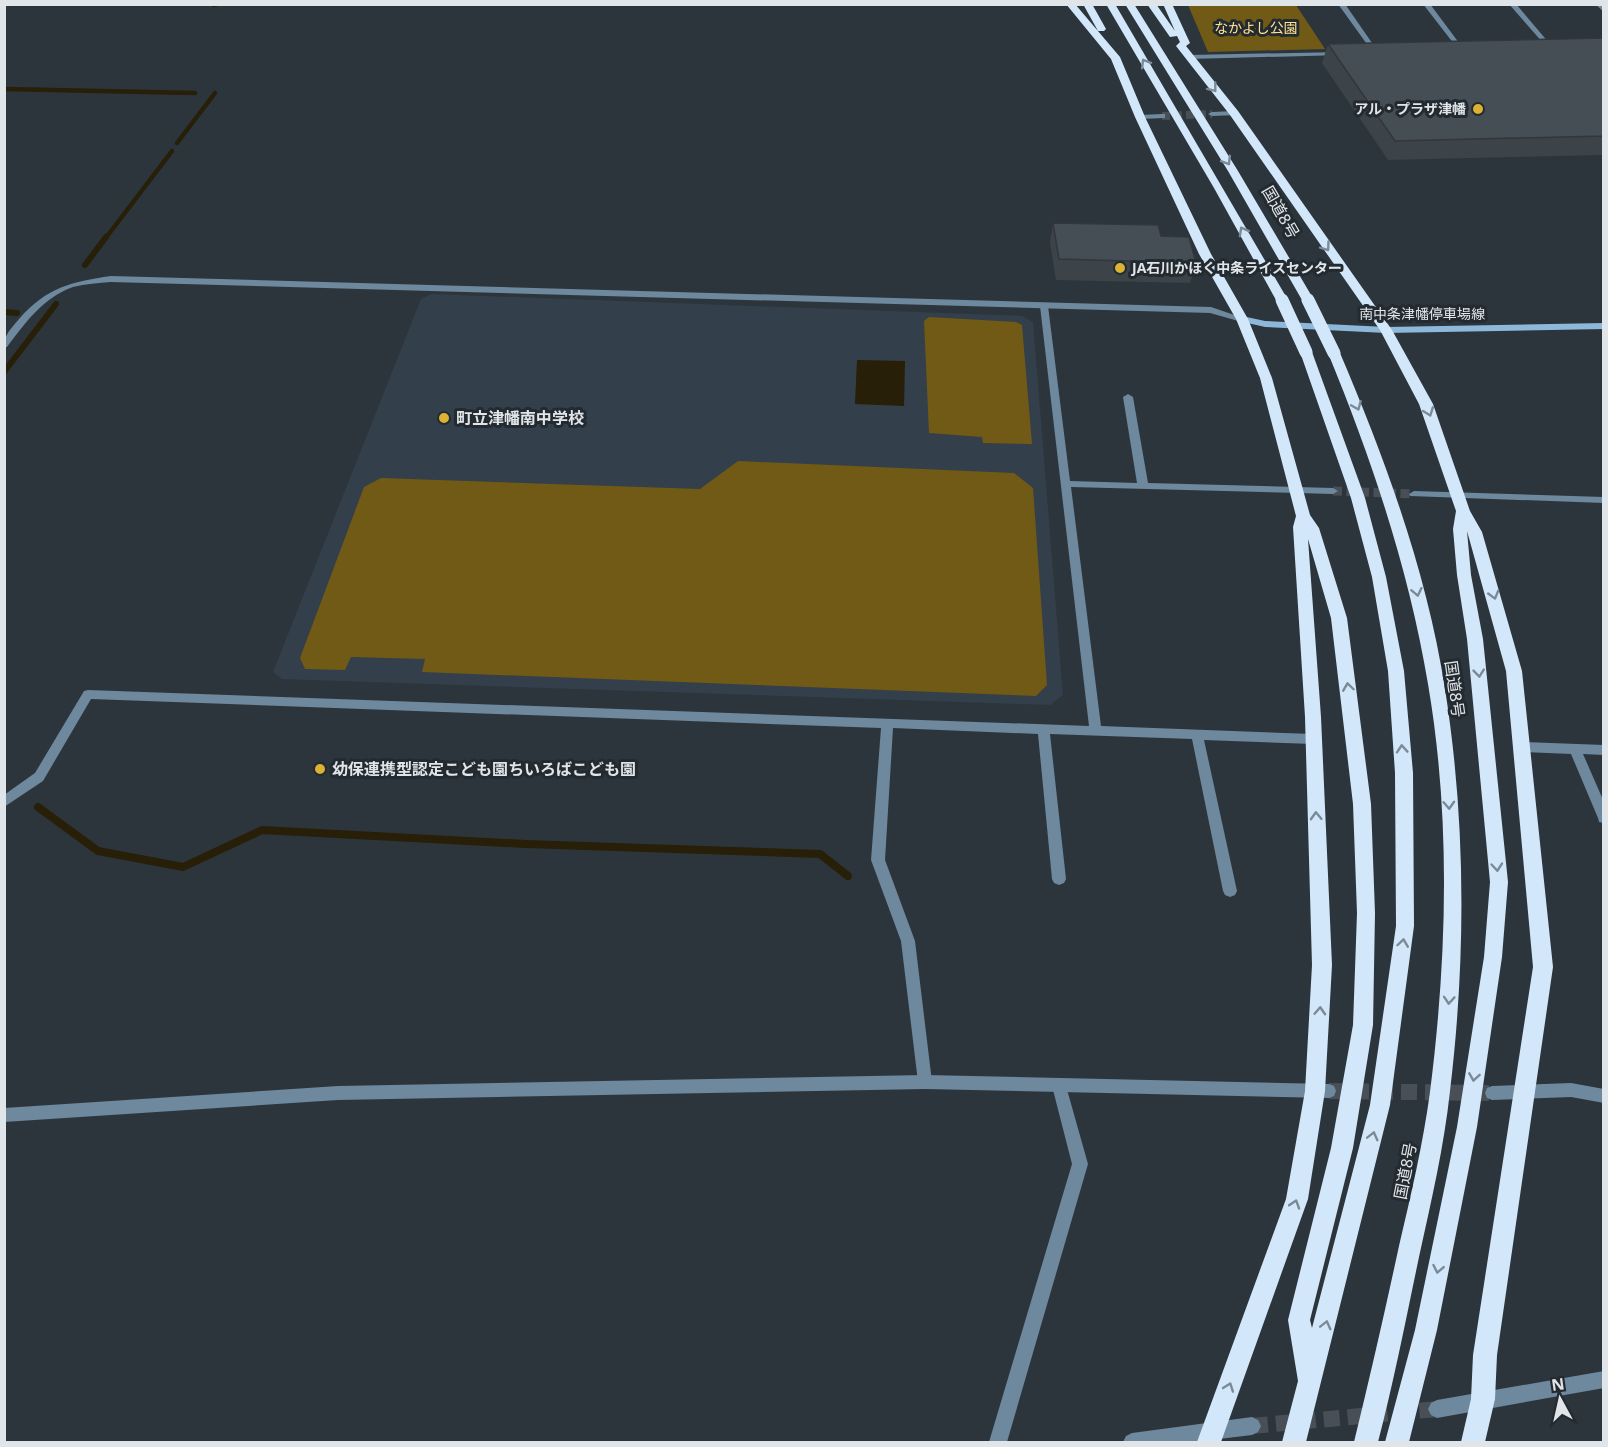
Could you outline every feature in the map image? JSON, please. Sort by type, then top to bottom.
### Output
[{"type":"highway","points":[[1070,4],[1110,54],[1115,57]]},
{"type":"highway","points":[[1088,4],[1115,57],[1140,117],[1205,254],[1242,320],[1266,378],[1303,516],[1312,528],[1339,618],[1362,804],[1366,913],[1363,1025],[1342,1148],[1299,1320],[1310,1387]]},
{"type":"highway","points":[[1110,4],[1219,188],[1282,300],[1306,351],[1358,498],[1379,576],[1396,671],[1404,773],[1405,926],[1380,1105],[1294,1443]]},
{"type":"highway","name":"国道8号","points":[[1130,4],[1239,180],[1308,300],[1334,353],[1365,425],[1391,499],[1413,578],[1435,675],[1448,782],[1454,884],[1449,997],[1442,1078],[1427,1166],[1389,1347],[1366,1443]]},
{"type":"highway","points":[[1151,4],[1233,113],[1386,330],[1426,404],[1461,504],[1475,532],[1496,598],[1514,671],[1543,967],[1485,1355],[1483,1399],[1473,1443]]},
{"type":"highway","points":[[1167,4],[1185,43],[1185,51]]},
{"type":"highway","points":[[1397,1443],[1426,1330],[1467,1128],[1493,957],[1499,882],[1475,639],[1464,575],[1460,529],[1461,504]]},
{"type":"highway","points":[[1211,1438],[1297,1199],[1322,1091],[1322,965],[1313,739],[1300,527],[1303,516]]},
{"type":"main road","name":"南中条津幡停車場線","points":[[1242,320],[1265,324],[1386,330],[1604,326]]},
{"type":"street","points":[[1341,4],[1376,53]]},
{"type":"street","points":[[1426,4],[1463,52]]},
{"type":"street","points":[[1512,4],[1553,51]]},
{"type":"street","points":[[1598,4],[1604,10]]},
{"type":"street","points":[[1541,51],[1563,50]]},
{"type":"street","points":[[1185,51],[1354,54]]},
{"type":"street","points":[[1452,52],[1474,52]]},
{"type":"street","points":[[1365,54],[1387,53]]},
{"type":"street","points":[[1212,114],[1233,113]]},
{"type":"street","points":[[1140,117],[1162,116]]},
{"type":"street","points":[[4,345],[22,320],[49,297],[69,286],[111,279],[1211,310],[1242,320]]},
{"type":"street","points":[[1044,306],[1095,730]]},
{"type":"street","points":[[1128,397],[1143,486]]},
{"type":"street","points":[[1066,484],[1334,492]]},
{"type":"street","points":[[1414,494],[1461,504],[1604,500]]},
{"type":"street","points":[[4,802],[39,777],[88,694],[1313,739]]},
{"type":"street","points":[[887,722],[878,860],[908,941],[925,1082]]},
{"type":"street","points":[[1043,728],[1059,879]]},
{"type":"street","points":[[1197,734],[1230,891]]},
{"type":"street","points":[[1523,747],[1604,750]]},
{"type":"street","points":[[1575,749],[1604,818]]},
{"type":"street","points":[[4,1115],[338,1093],[925,1082],[1322,1091]]},
{"type":"street","points":[[998,1443],[1080,1164],[1059,1086]]},
{"type":"street","points":[[1492,1093],[1571,1090],[1604,1095]]},
{"type":"street","points":[[1437,1408],[1604,1379]]},
{"type":"street","points":[[1132,1443],[1211,1438],[1252,1426]]},
{"type":"shaded area","points":[[431,294],[1022,316],[1033,322],[1063,695],[1050,705],[282,679],[273,672],[421,299]]},
{"type":"shaded area","points":[[857,360],[905,361],[904,406],[855,404]]},
{"type":"green space","name":"なかよし公園","points":[[1188,5],[1296,5],[1325,49],[1208,52]]},
{"type":"green space","points":[[929,317],[1016,322],[1022,325],[1032,444],[983,443],[982,437],[929,433],[924,321]]},
{"type":"green space","points":[[738,461],[1014,473],[1033,488],[1047,685],[1036,696],[422,672],[425,659],[351,657],[345,670],[305,669],[300,658],[364,487],[381,478],[700,489]]},
{"type":"building","name":"アル・プラザ津幡","points":[[1604,38],[1604,136],[1395,141],[1328,44]]},
{"type":"building","points":[[1053,223],[1158,225],[1161,236],[1189,237],[1196,263],[1059,259]]},
{"type":"waterway","points":[[4,89],[195,93]]},
{"type":"waterway","points":[[177,143],[215,93]]},
{"type":"waterway","points":[[105,239],[172,151]]},
{"type":"waterway","points":[[85,265],[106,237]]},
{"type":"waterway","points":[[4,372],[56,304]]},
{"type":"waterway","points":[[4,312],[17,313]]},
{"type":"waterway","points":[[38,807],[98,851],[183,867],[262,830],[526,844],[820,854],[848,876]]},
{"type":"tunnel","points":[[1162,116],[1212,114]]},
{"type":"tunnel","points":[[1333,491],[1414,494]]},
{"type":"tunnel","points":[[1329,1091],[1492,1093]]},
{"type":"tunnel","points":[[1252,1426],[1437,1409]]},
{"type":"place","name":"アル・プラザ津幡","points":[[1478,109]]},
{"type":"place","name":"JA石川かほく中条ライスセンター","points":[[1120,268]]},
{"type":"place","name":"町立津幡南中学校","points":[[444,418]]},
{"type":"place","name":"幼保連携型認定こども園ちいろばこども園","points":[[320,769]]}]
